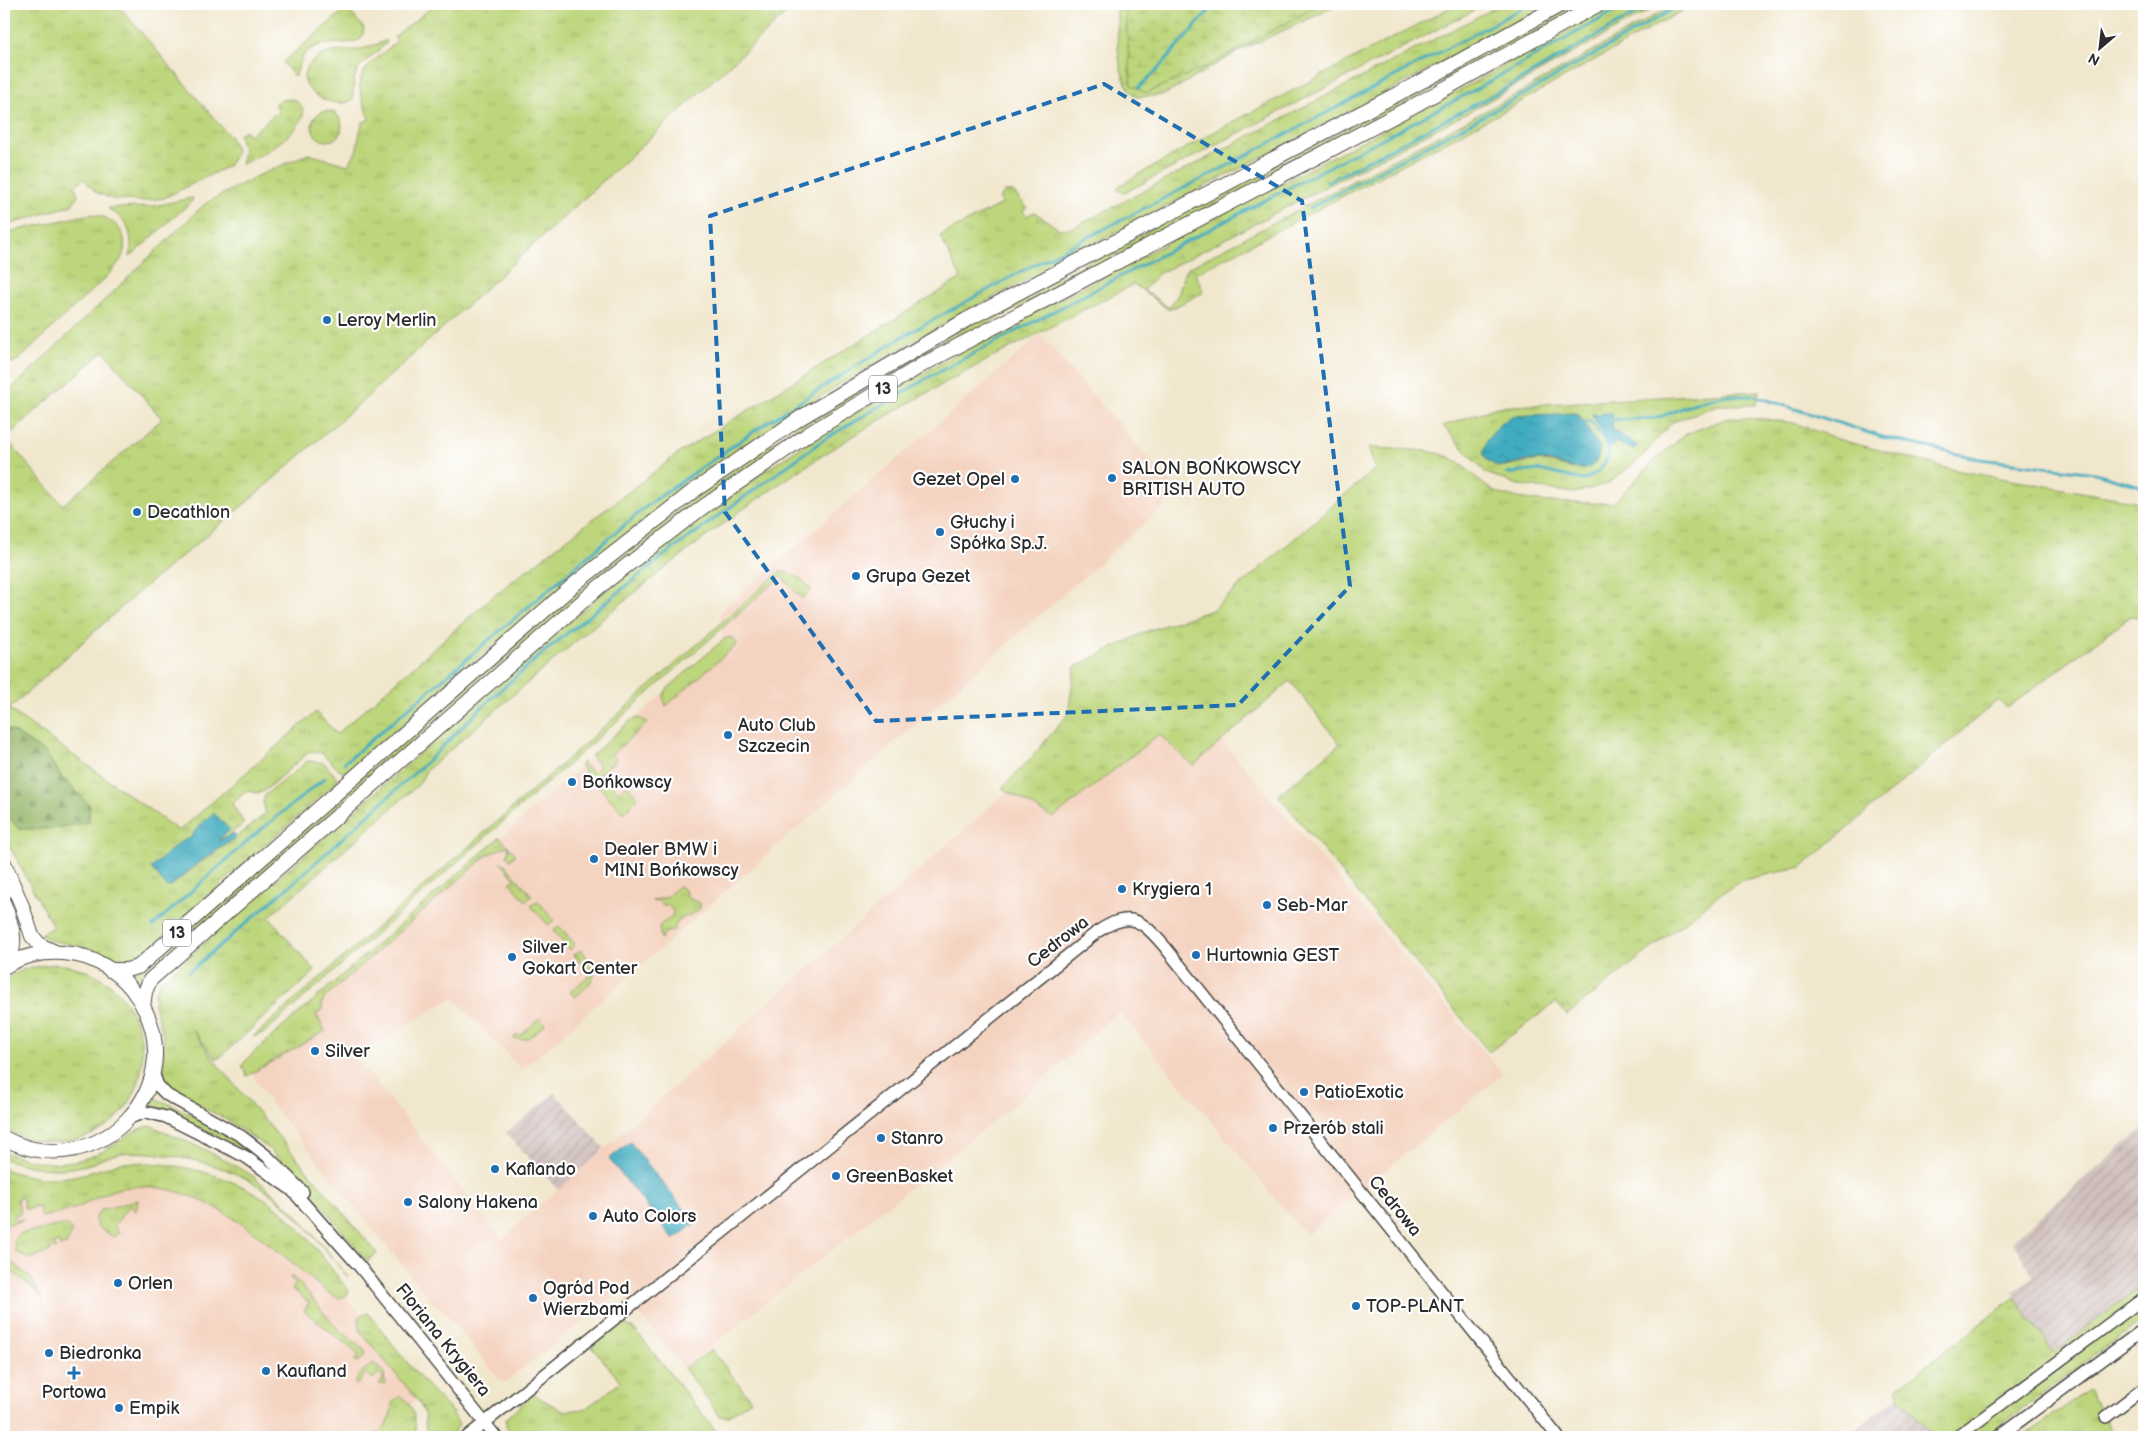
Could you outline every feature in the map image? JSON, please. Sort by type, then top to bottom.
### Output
[{"type":"main road","name":"13","points":[[110,970],[126,970],[138,967],[577,582],[692,492],[800,418],[959,324],[1437,73],[1562,4]]},
{"type":"main road","name":"13","points":[[143,1007],[145,992],[150,980],[599,587],[718,496],[810,433],[922,365],[1464,79],[1599,4]]},
{"type":"main road","points":[[4,863],[32,936],[40,945],[55,952],[80,956],[110,970],[129,986],[143,1007],[153,1038],[152,1072],[145,1095],[129,1118],[106,1138],[75,1150],[42,1151],[6,1140]]},
{"type":"main road","points":[[4,904],[14,942],[12,952],[4,966]]},
{"type":"main road","points":[[4,966],[30,956],[55,952]]},
{"type":"street","name":"Cedrowa","points":[[467,1437],[1097,932],[1115,922],[1128,919],[1144,925],[1165,947],[1558,1437]]},
{"type":"street","name":"Floriana Krygiera","points":[[152,1072],[158,1086],[167,1095],[230,1129],[267,1156],[298,1186],[340,1235],[360,1267]]},
{"type":"street","name":"Floriana Krygiera","points":[[129,1118],[142,1112],[156,1113],[246,1157],[292,1190],[360,1267],[496,1437]]},
{"type":"street","points":[[1957,1437],[2144,1298]]},
{"type":"street","points":[[1998,1437],[2144,1329]]},
{"type":"street","points":[[2106,1417],[2144,1388]]},
{"type":"highlighted area","points":[[1104,84],[1302,201],[1350,586],[1238,705],[876,721],[725,512],[710,216]]},
{"type":"shaded area","points":[[1040,335],[1179,493],[522,1070],[453,998],[355,1056],[502,1239],[1155,661],[1503,1074],[1306,1235],[1119,1011],[1025,1096],[684,1368],[621,1292],[505,1382],[500,1380],[442,1309],[432,1302],[271,1104],[245,1064],[723,641],[720,612]]},
{"type":"shaded area","points":[[555,1093],[604,1148],[558,1190],[506,1133]]},
{"type":"shaded area","points":[[2144,1127],[2144,1203],[2137,1209],[2144,1224],[2144,1284],[2053,1354],[2012,1292],[2034,1276],[2012,1241]]},
{"type":"shaded area","points":[[97,1184],[151,1184],[198,1193],[321,1269],[426,1389],[379,1437],[4,1437],[4,1209],[20,1201]]},
{"type":"shaded area","points":[[1898,1396],[1929,1431],[1921,1437],[1847,1437]]},
{"type":"green space","points":[[4,4],[117,4],[230,137],[236,149],[234,157],[228,166],[164,198],[142,201],[112,199],[96,192],[83,179],[75,186],[78,195],[72,205],[4,226]]},
{"type":"green space","points":[[436,4],[786,4],[792,8],[368,396],[248,501],[136,594],[9,709],[179,831],[316,712],[337,734],[493,596],[679,453],[961,278],[940,236],[1003,203],[999,199],[1005,192],[1013,192],[1027,207],[1023,212],[1027,216],[1034,212],[1059,229],[1073,228],[1502,4],[1548,4],[1375,98],[1084,249],[939,328],[831,390],[736,452],[678,494],[566,583],[349,772],[340,771],[322,753],[310,751],[263,792],[256,793],[247,790],[232,804],[244,823],[223,840],[217,841],[229,830],[195,832],[187,841],[167,887],[174,884],[266,813],[263,802],[265,795],[308,761],[324,763],[337,778],[336,783],[140,956],[128,961],[116,961],[91,949],[50,940],[40,934],[53,927],[4,836],[4,812],[19,829],[90,805],[62,778],[46,753],[4,726],[4,396],[206,203],[255,177],[308,154],[348,165],[356,152],[362,123],[370,118],[363,103],[360,82],[368,67],[397,41],[394,37]],"holes":[[[104,351],[162,419],[63,505],[5,438]]]},
{"type":"green space","points":[[1116,4],[1341,4],[1241,50],[1164,95],[1136,97],[1129,88],[1120,66]]},
{"type":"green space","points":[[1125,4],[1321,4],[1210,65],[1146,93],[1131,85]]},
{"type":"green space","points":[[1457,4],[1486,4],[1124,193],[1118,190],[1117,187],[1214,132]]},
{"type":"green space","points":[[1576,4],[1588,4],[1352,132],[958,339],[807,428],[761,458],[588,589],[442,715],[141,985],[131,976],[583,587],[668,518],[757,453],[897,366],[993,312],[1383,110]]},
{"type":"green space","points":[[1615,4],[1660,4],[1467,113],[1158,274],[1144,290],[1169,308],[1179,293],[1184,273],[1188,268],[1521,92],[1675,4],[1694,4],[1508,109],[1195,274],[1204,292],[1169,310],[1134,284],[928,392],[847,440],[757,499],[612,611],[426,771],[419,784],[269,917],[315,971],[217,1060],[192,1029],[214,1060],[377,1253],[367,1261],[301,1180],[268,1148],[224,1118],[178,1095],[168,1086],[164,1073],[163,1034],[154,1005],[155,993],[160,982],[596,599],[686,527],[778,462],[847,418],[963,350],[1484,77]]},
{"type":"green space","points":[[347,8],[364,28],[362,38],[357,41],[314,47],[302,58],[294,77],[283,62]]},
{"type":"green space","points":[[386,40],[387,43],[359,67],[354,78],[353,100],[344,103],[333,102],[314,94],[307,87],[304,78],[306,70],[318,57],[324,54],[364,48]]},
{"type":"green space","points":[[292,99],[302,107],[303,116],[297,126],[274,146],[241,164],[244,152],[239,134],[245,130],[250,135],[279,111],[275,103]]},
{"type":"green space","points":[[327,111],[337,116],[342,126],[337,136],[327,141],[317,136],[312,126],[317,116]]},
{"type":"green space","points":[[192,198],[193,200],[130,257],[131,241],[127,226],[120,217],[108,208],[149,207]]},
{"type":"green space","points":[[91,214],[107,218],[119,228],[124,242],[121,259],[105,278],[20,359],[12,363],[4,360],[4,233]]},
{"type":"green space","points":[[1759,391],[1756,405],[1718,405],[1672,422],[1639,460],[1607,484],[1575,493],[1518,485],[1486,473],[1443,426],[1497,407]],"holes":[[[1578,414],[1600,448],[1573,469],[1540,460],[1498,467],[1487,460],[1507,419],[1512,416]]]},
{"type":"green space","points":[[1728,418],[1765,419],[1794,423],[1841,440],[1955,470],[2144,503],[2144,617],[2131,616],[2007,708],[1998,700],[1802,867],[1743,880],[1720,894],[1567,1015],[1556,1002],[1489,1052],[1278,795],[1340,744],[1290,681],[1193,766],[1159,734],[1053,818],[1002,788],[1033,756],[1068,714],[1075,667],[1147,631],[1212,610],[1375,469],[1368,447],[1428,451],[1447,456],[1462,465],[1489,488],[1504,495],[1572,503],[1613,503],[1656,459],[1686,434]]},
{"type":"green space","points":[[779,572],[798,577],[806,583],[811,591],[802,599],[781,576],[265,1032],[253,1037]]},
{"type":"green space","points":[[731,637],[737,644],[666,706],[663,696],[667,689],[724,639]]},
{"type":"green space","points":[[638,718],[648,722],[612,754],[616,760],[598,775],[605,783],[608,780],[605,777],[606,775],[611,780],[609,782],[618,792],[627,785],[638,798],[623,813],[592,779],[586,784],[580,778],[586,773],[580,766],[583,762],[584,768],[586,766],[593,773],[600,766],[591,756],[630,721]]},
{"type":"green space","points":[[4,726],[46,753],[62,778],[90,805],[89,822],[53,829],[19,829],[4,812]]},
{"type":"green space","points":[[500,837],[516,855],[510,860],[507,855],[509,848],[507,846],[487,855],[325,997],[322,1003],[322,1010],[316,1014],[325,1031],[247,1076],[242,1065],[252,1054]]},
{"type":"green space","points":[[500,862],[505,864],[532,896],[526,901],[510,883],[515,879]]},
{"type":"green space","points":[[678,886],[684,889],[689,899],[700,903],[700,908],[679,921],[674,930],[665,933],[661,939],[659,926],[672,917],[673,911],[668,905],[662,905],[657,900],[652,901],[667,897]]},
{"type":"green space","points":[[538,901],[554,920],[548,925],[531,906]]},
{"type":"green space","points":[[559,926],[575,944],[570,950],[553,931]]},
{"type":"green space","points":[[581,950],[592,964],[594,975],[588,985],[575,997],[570,992],[591,974],[574,955]]},
{"type":"green space","points":[[54,964],[90,972],[117,991],[134,1017],[142,1047],[140,1078],[127,1106],[104,1128],[70,1141],[44,1142],[19,1135],[4,1127],[4,979],[25,969]]},
{"type":"green space","points":[[540,1018],[545,1024],[534,1034],[522,1039],[513,1038],[518,1034],[520,1036]]},
{"type":"green space","points":[[153,1098],[163,1101],[211,1125],[243,1145],[261,1161],[152,1104]]},
{"type":"green space","points":[[152,1126],[216,1155],[253,1176],[291,1209],[308,1229],[278,1200],[237,1174],[212,1165],[183,1158],[152,1153],[122,1153],[86,1165],[65,1169],[35,1167],[4,1159],[4,1152],[48,1163],[70,1162],[92,1156],[136,1131]]},
{"type":"green space","points":[[119,1163],[178,1166],[217,1176],[254,1193],[271,1203],[293,1222],[313,1244],[349,1291],[346,1296],[339,1298],[330,1294],[260,1237],[234,1219],[208,1204],[180,1193],[152,1187],[116,1189],[76,1208],[41,1217],[39,1207],[25,1209],[22,1197],[17,1199],[21,1213],[14,1215],[15,1220],[23,1219],[22,1221],[4,1225],[4,1169],[34,1177],[62,1178],[89,1173]]},
{"type":"green space","points":[[138,1200],[136,1211],[129,1206],[114,1226],[119,1232],[114,1237],[97,1227],[95,1218],[101,1210]]},
{"type":"green space","points":[[63,1225],[69,1227],[72,1231],[67,1244],[60,1247],[59,1242],[55,1243],[56,1249],[50,1248],[51,1251],[29,1259],[16,1252],[14,1240],[18,1234]]},
{"type":"green space","points":[[4,1256],[31,1278],[43,1300],[34,1289],[4,1265]]},
{"type":"green space","points":[[291,1276],[303,1287],[334,1325],[365,1351],[365,1355],[360,1361],[355,1361],[359,1354],[304,1311],[309,1302],[292,1289],[296,1283],[290,1278]]},
{"type":"green space","points":[[2144,1284],[2144,1318],[1985,1437],[1921,1437],[1929,1431],[1898,1396],[1897,1388],[2015,1297],[2053,1353]]},
{"type":"green space","points":[[368,1313],[414,1371],[452,1412],[459,1425],[451,1437],[427,1437],[424,1413],[419,1402],[360,1331],[359,1317],[362,1314]]},
{"type":"green space","points":[[627,1325],[635,1330],[721,1437],[511,1437],[506,1426],[506,1419],[533,1394],[563,1411],[585,1409],[621,1382],[592,1347],[617,1327]]},
{"type":"green space","points":[[712,1350],[751,1400],[727,1417],[720,1416],[684,1368]]},
{"type":"green space","points":[[374,1363],[384,1373],[385,1384],[379,1384],[384,1378],[378,1373],[373,1379],[366,1373],[357,1385],[354,1383],[363,1371]]},
{"type":"green space","points":[[2089,1389],[2115,1437],[2024,1437]]},
{"type":"green space","points":[[400,1396],[412,1409],[417,1437],[372,1437],[388,1423],[392,1403]]},
{"type":"water","points":[[1612,413],[1613,430],[1637,445],[1634,450],[1616,442],[1610,447],[1592,414]]},
{"type":"water","points":[[1578,414],[1600,448],[1597,460],[1591,466],[1584,469],[1576,469],[1540,460],[1524,461],[1498,467],[1487,460],[1483,453],[1487,440],[1499,425],[1512,416]]},
{"type":"water","points":[[214,813],[230,830],[218,841],[233,834],[237,837],[198,863],[171,886],[167,887],[151,868],[181,841],[191,838],[196,829]]},
{"type":"water","points":[[630,1142],[695,1223],[674,1240],[609,1159]]},
{"type":"waterway","points":[[1138,88],[1156,71],[1215,4]]},
{"type":"waterway","points":[[344,763],[648,505],[760,427],[902,337],[1022,271],[1223,168],[1530,4]]},
{"type":"waterway","points":[[189,972],[292,884],[430,759],[488,701],[544,652],[662,557],[823,440],[929,377],[1473,91],[1627,4]]},
{"type":"waterway","points":[[1327,182],[1508,87],[1652,4]]},
{"type":"waterway","points":[[1310,208],[1523,95],[1682,4]]},
{"type":"waterway","points":[[1611,420],[1657,418],[1698,402],[1723,396],[1755,396],[1882,437],[1980,459],[2095,473],[2144,487]]},
{"type":"waterway","points":[[1585,423],[1591,421],[1609,447],[1610,441]]},
{"type":"waterway","points":[[1507,474],[1539,470],[1583,480],[1593,475],[1602,467],[1609,453],[1609,447]]},
{"type":"waterway","points":[[153,926],[253,836],[325,778]]},
{"type":"place","name":"Leroy Merlin","points":[[327,320]]},
{"type":"place","name":"SALON BOŃKOWSCY BRITISH AUTO","points":[[1112,478]]},
{"type":"place","name":"Gezet Opel","points":[[1015,479]]},
{"type":"place","name":"Decathlon","points":[[137,512]]},
{"type":"place","name":"Głuchy i Spółka Sp.J.","points":[[940,532]]},
{"type":"place","name":"Grupa Gezet","points":[[856,576]]},
{"type":"place","name":"Auto Club Szczecin","points":[[728,735]]},
{"type":"place","name":"Bońkowscy","points":[[572,782]]},
{"type":"place","name":"Dealer BMW i MINI Bońkowscy","points":[[594,859]]},
{"type":"place","name":"Krygiera 1","points":[[1122,889]]},
{"type":"place","name":"Seb-Mar","points":[[1267,905]]},
{"type":"place","name":"Hurtownia GEST","points":[[1196,955]]},
{"type":"place","name":"Silver Gokart Center","points":[[512,957]]},
{"type":"place","name":"Silver","points":[[315,1051]]},
{"type":"place","name":"PatioExotic","points":[[1304,1092]]},
{"type":"place","name":"Przerób stali","points":[[1273,1128]]},
{"type":"place","name":"Stanro","points":[[881,1138]]},
{"type":"place","name":"Kaflando","points":[[495,1169]]},
{"type":"place","name":"GreenBasket","points":[[836,1176]]},
{"type":"place","name":"Salony Hakena","points":[[408,1202]]},
{"type":"place","name":"Auto Colors","points":[[593,1216]]},
{"type":"place","name":"Orlen","points":[[118,1283]]},
{"type":"place","name":"Ogród Pod Wierzbami","points":[[533,1298]]},
{"type":"place","name":"TOP-PLANT","points":[[1356,1306]]},
{"type":"place","name":"Biedronka","points":[[49,1353]]},
{"type":"place","name":"Kaufland","points":[[266,1371]]},
{"type":"place","name":"Portowa","points":[[74,1373]]},
{"type":"place","name":"Empik","points":[[119,1408]]}]
